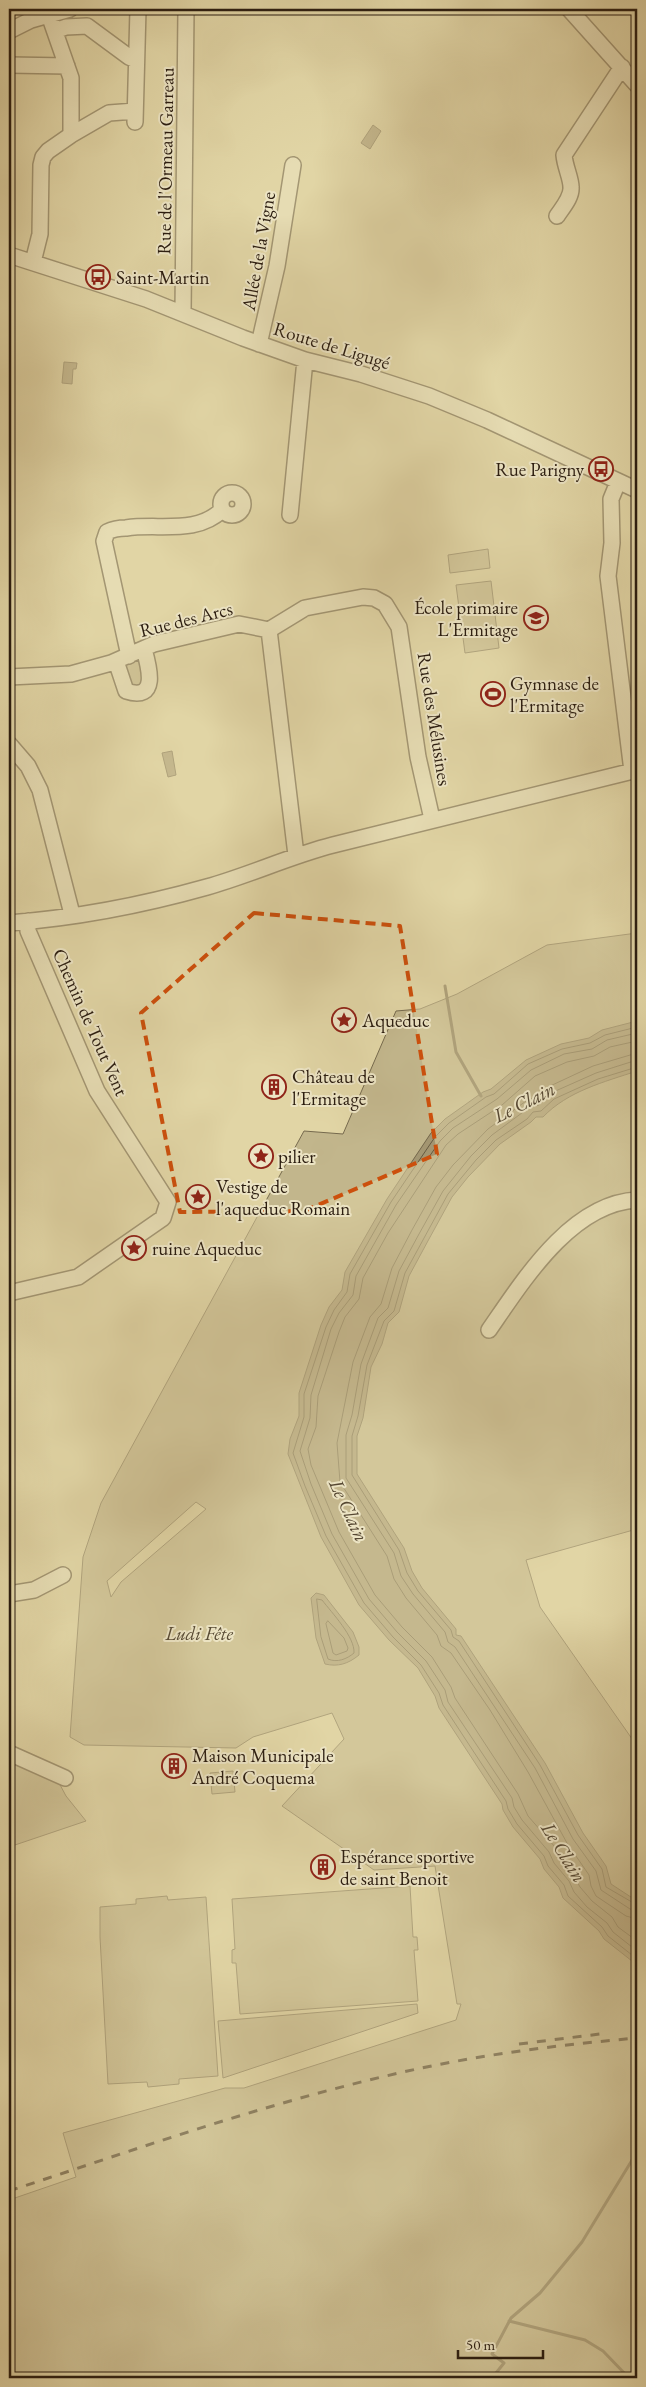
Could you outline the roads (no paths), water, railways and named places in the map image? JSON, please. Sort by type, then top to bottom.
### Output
[{"type":"street","points":[[10,26],[70,9]]},
{"type":"street","points":[[33,262],[40,234],[41,165],[43,157],[71,136],[109,113],[135,116],[138,9]]},
{"type":"street","name":"Rue de l'Ormeau Garreau","points":[[183,313],[186,9]]},
{"type":"street","points":[[569,9],[637,85]]},
{"type":"street","points":[[49,15],[68,66],[71,136]]},
{"type":"street","points":[[55,31],[73,26],[87,26],[129,57],[136,60]]},
{"type":"street","points":[[9,65],[68,66]]},
{"type":"street","points":[[557,216],[570,196],[572,186],[565,168],[564,155],[622,67]]},
{"type":"street","name":"Allée de la Vigne","points":[[259,344],[277,266],[293,165]]},
{"type":"street","name":"Route de Ligugé","points":[[9,255],[183,313],[259,344],[305,360],[361,374],[429,396],[487,420],[637,490]]},
{"type":"street","points":[[290,515],[305,360]]},
{"type":"street","points":[[9,923],[72,914],[176,895],[209,886],[296,855],[432,819],[635,770],[608,576],[612,543],[611,498],[618,482]]},
{"type":"street","points":[[144,649],[150,680],[149,686],[143,691],[134,694],[126,691],[104,541],[107,532],[143,526],[186,526],[208,521],[222,510]]},
{"type":"street","name":"Rue des Mélusines","points":[[269,630],[305,608],[357,598],[374,598],[389,609],[399,627],[417,751],[432,819]]},
{"type":"street","name":"Rue des Arcs","points":[[9,677],[65,675],[122,659],[171,640],[239,624],[269,630]]},
{"type":"street","points":[[269,630],[296,855]]},
{"type":"street","points":[[9,744],[28,766],[40,790],[72,914]]},
{"type":"street","name":"Chemin de Tout Vent","points":[[9,1293],[78,1277],[163,1218],[168,1202],[97,1092],[28,931],[28,921]]},
{"type":"street","points":[[489,1330],[545,1253],[565,1235],[599,1211],[622,1200],[637,1200]]},
{"type":"street","points":[[9,1594],[34,1590],[63,1575]]},
{"type":"street","points":[[9,1753],[65,1778]]},
{"type":"water","points":[[373,125],[381,131],[370,149],[361,143]]},
{"type":"water","points":[[64,362],[77,363],[76,369],[73,369],[72,384],[62,383]]},
{"type":"water","points":[[172,751],[176,775],[168,777],[162,753]]},
{"type":"water","name":"Le Clain","points":[[637,1021],[637,1071],[587,1088],[564,1100],[543,1117],[536,1117],[500,1144],[468,1177],[452,1197],[409,1276],[399,1312],[388,1323],[382,1344],[371,1367],[363,1418],[357,1436],[357,1474],[404,1548],[412,1571],[422,1588],[456,1629],[456,1635],[461,1636],[545,1763],[583,1833],[606,1866],[611,1884],[637,1901],[637,1965],[604,1939],[599,1931],[563,1898],[559,1887],[544,1869],[540,1859],[513,1827],[503,1810],[502,1804],[439,1708],[435,1696],[418,1668],[389,1640],[359,1605],[321,1537],[288,1454],[290,1439],[299,1416],[299,1393],[321,1325],[329,1307],[342,1290],[345,1272],[387,1199],[431,1133],[445,1119],[483,1092],[491,1089],[526,1060],[561,1044],[589,1038],[602,1030]]},
{"type":"water","points":[[316,1593],[324,1595],[353,1632],[359,1647],[359,1655],[347,1663],[339,1665],[325,1664],[316,1638],[311,1598]]},
{"type":"waterway","points":[[445,986],[456,1052],[481,1096]]},
{"type":"waterway","points":[[492,2378],[504,2363],[492,2354],[511,2318],[540,2293],[582,2242],[637,2152]]},
{"type":"waterway","points":[[509,2321],[585,2340],[603,2351],[629,2378]]},
{"type":"railway","points":[[519,2044],[608,2033]]},
{"type":"railway","points":[[9,2191],[251,2112],[349,2085],[487,2056],[547,2047],[637,2038]]},
{"type":"place","name":"Saint-Martin","points":[[98,277]]},
{"type":"place","name":"Rue Parigny","points":[[601,469]]},
{"type":"place","name":"École primaire L'Ermitage","points":[[536,618]]},
{"type":"place","name":"Gymnase de l'Ermitage","points":[[493,694]]},
{"type":"place","name":"Aqueduc","points":[[344,1020]]},
{"type":"place","name":"Château de l'Ermitage","points":[[274,1087]]},
{"type":"place","name":"pilier","points":[[261,1156]]},
{"type":"place","name":"Vestige de l'aqueduc Romain","points":[[198,1197]]},
{"type":"place","name":"ruine Aqueduc","points":[[134,1248]]},
{"type":"place","name":"Maison Municipale André Coquema","points":[[174,1766]]},
{"type":"place","name":"Espérance sportive de saint Benoit","points":[[323,1867]]},
{"type":"park label","name":"Ludi Fête","points":[[199,1633]]}]
